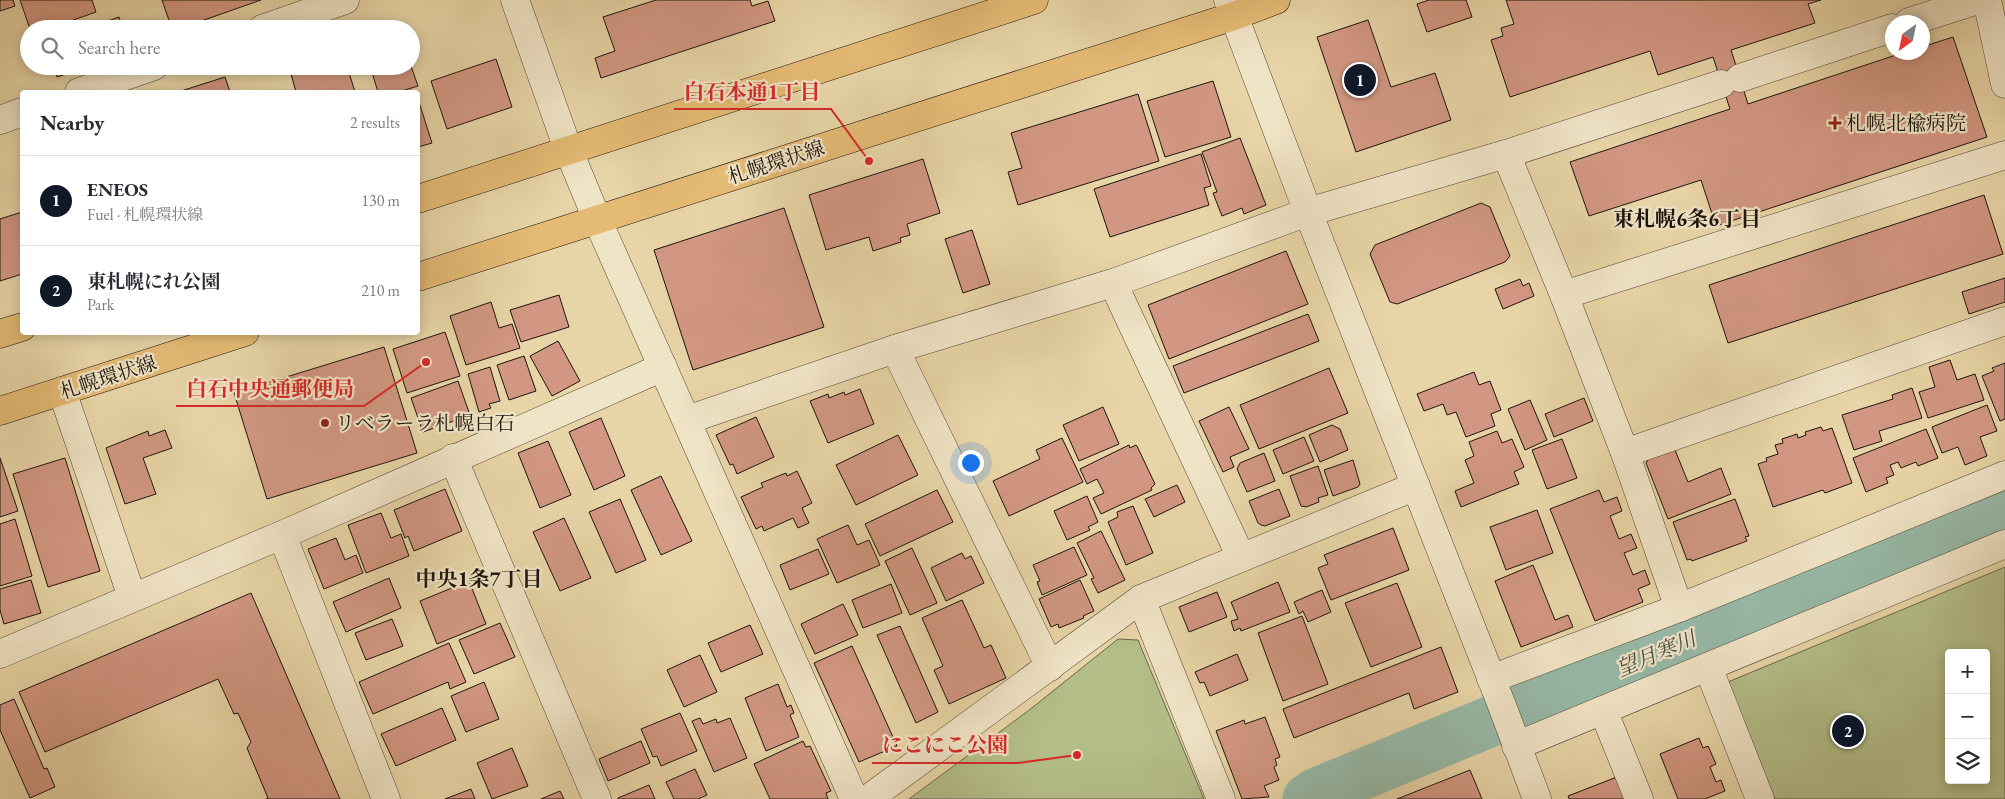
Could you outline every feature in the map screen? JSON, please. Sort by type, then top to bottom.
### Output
[{"type":"main road","points":[[420,198],[1034,0]]},
{"type":"main road","name":"札幌環状線","points":[[420,276],[1231,8],[1276,0]]},
{"type":"main road","points":[[0,334],[20,327]]},
{"type":"main road","name":"札幌環状線","points":[[0,411],[236,335]]},
{"type":"street","points":[[288,20],[345,0]]},
{"type":"street","points":[[515,0],[568,149],[596,219],[854,799]]},
{"type":"street","points":[[1930,15],[1978,0]]},
{"type":"street","points":[[1987,0],[2005,84]]},
{"type":"street","points":[[1231,8],[1308,212],[1537,799]]},
{"type":"street","points":[[687,420],[895,349],[1113,283],[1308,212],[1506,154],[1885,30]]},
{"type":"street","points":[[85,90],[128,75]]},
{"type":"street","points":[[0,120],[20,113]]},
{"type":"street","points":[[1506,154],[1564,295],[1625,453],[1679,608]]},
{"type":"street","points":[[1564,295],[2005,155]]},
{"type":"street","points":[[1113,283],[1241,557]]},
{"type":"street","points":[[1625,453],[2005,321]]},
{"type":"street","points":[[895,349],[1050,667]]},
{"type":"street","points":[[0,654],[282,535],[663,367]]},
{"type":"street","points":[[62,391],[132,597]]},
{"type":"street","points":[[453,458],[597,799]]},
{"type":"street","points":[[1496,691],[1679,608],[2005,475]]},
{"type":"street","points":[[868,799],[1141,599],[1416,486]]},
{"type":"street","points":[[282,535],[386,799]]},
{"type":"street","points":[[1515,742],[1603,710],[2005,544]]},
{"type":"street","points":[[1141,599],[1221,799]]},
{"type":"street","points":[[1708,667],[1760,799]]},
{"type":"street","points":[[1603,710],[1639,799]]},
{"type":"green space","points":[[2005,567],[2005,799],[1775,799],[1728,682]]},
{"type":"green space","points":[[1118,639],[1138,640],[1204,799],[909,799],[1028,711]]},
{"type":"building","points":[[0,0],[13,0],[15,6],[0,11]]},
{"type":"building","points":[[20,0],[92,0],[96,12],[73,20],[27,20]]},
{"type":"building","points":[[162,0],[261,0],[204,20],[169,20]]},
{"type":"building","points":[[656,0],[750,0],[752,6],[768,1],[775,21],[601,78],[595,58],[615,51],[603,17]]},
{"type":"building","points":[[1429,0],[1466,0],[1472,17],[1427,32],[1417,4]]},
{"type":"building","name":"札幌北楡病院","points":[[1506,0],[1821,0],[1808,4],[1815,23],[1731,50],[1748,104],[1885,59],[1930,60],[1930,44],[1953,37],[1987,137],[1716,226],[1701,180],[1589,216],[1570,162],[1730,109],[1713,57],[1658,75],[1650,51],[1510,97],[1491,40],[1503,36],[1501,28],[1514,24]]},
{"type":"building","points":[[1368,20],[1391,87],[1435,73],[1451,120],[1356,152],[1317,37]]},
{"type":"building","points":[[496,59],[512,107],[447,129],[431,81]]},
{"type":"building","points":[[291,75],[350,75],[354,90],[295,90]]},
{"type":"building","points":[[373,75],[414,75],[418,86],[405,90],[377,90]]},
{"type":"building","points":[[225,77],[229,90],[184,90]]},
{"type":"building","points":[[1213,81],[1231,137],[1165,157],[1147,101]]},
{"type":"building","points":[[1138,94],[1159,161],[1018,205],[1008,172],[1022,168],[1011,133]]},
{"type":"building","points":[[420,105],[432,143],[420,146]]},
{"type":"building","points":[[1240,138],[1266,205],[1244,214],[1242,208],[1222,216],[1213,193],[1217,192],[1202,152]]},
{"type":"building","points":[[1201,154],[1211,186],[1204,188],[1209,205],[1110,237],[1094,189]]},
{"type":"building","points":[[923,159],[940,213],[907,224],[910,235],[900,238],[901,242],[873,251],[869,237],[826,250],[809,195]]},
{"type":"building","points":[[1984,195],[2003,254],[1728,343],[1709,285]]},
{"type":"building","points":[[1481,203],[1490,207],[1510,256],[1505,262],[1397,304],[1390,302],[1370,254],[1375,245]]},
{"type":"building","points":[[784,208],[824,327],[693,370],[654,250]]},
{"type":"building","points":[[20,213],[20,275],[0,281],[0,219]]},
{"type":"building","points":[[972,230],[990,284],[963,293],[945,239]]},
{"type":"building","points":[[1286,251],[1308,304],[1169,359],[1148,305]]},
{"type":"building","points":[[2005,278],[2005,302],[1969,314],[1962,292]]},
{"type":"building","points":[[1520,279],[1523,286],[1529,283],[1534,296],[1503,309],[1495,289]]},
{"type":"building","points":[[559,295],[569,327],[521,342],[510,310]]},
{"type":"building","points":[[491,302],[499,328],[512,324],[520,348],[466,365],[450,316]]},
{"type":"building","points":[[1308,314],[1319,341],[1184,393],[1173,366]]},
{"type":"building","points":[[445,332],[460,376],[407,393],[393,349]]},
{"type":"building","points":[[558,341],[580,381],[552,396],[530,356]]},
{"type":"building","name":"リベラーラ札幌白石","points":[[384,347],[417,453],[267,499],[234,393]]},
{"type":"building","points":[[524,356],[536,391],[509,400],[497,365]]},
{"type":"building","points":[[1950,360],[1957,380],[1975,374],[1984,400],[1928,418],[1919,392],[1935,387],[1929,367]]},
{"type":"building","points":[[2005,363],[2005,419],[2000,421],[1982,376],[1994,371],[1992,368]]},
{"type":"building","points":[[490,367],[500,401],[489,404],[491,408],[479,412],[468,374]]},
{"type":"building","points":[[1329,368],[1348,413],[1259,449],[1240,405]]},
{"type":"building","points":[[1474,372],[1479,385],[1490,381],[1501,410],[1491,414],[1495,426],[1466,437],[1456,412],[1447,415],[1443,404],[1424,411],[1417,394]]},
{"type":"building","points":[[458,381],[470,415],[423,432],[411,398]]},
{"type":"building","points":[[1912,388],[1922,418],[1879,431],[1882,441],[1854,450],[1842,415],[1893,399],[1892,395]]},
{"type":"building","points":[[860,389],[874,424],[828,443],[810,401],[828,394],[829,398],[844,392],[845,395]]},
{"type":"building","points":[[1584,398],[1593,421],[1554,437],[1545,414]]},
{"type":"building","points":[[1530,400],[1547,440],[1525,450],[1508,409]]},
{"type":"building","points":[[1987,405],[1997,431],[1980,437],[1987,456],[1965,465],[1958,447],[1942,453],[1932,427]]},
{"type":"building","points":[[1103,407],[1119,444],[1079,461],[1063,425]]},
{"type":"building","points":[[1229,407],[1249,449],[1230,457],[1234,467],[1223,472],[1199,421]]},
{"type":"building","points":[[756,417],[774,457],[737,474],[733,464],[730,465],[716,435]]},
{"type":"building","points":[[601,418],[625,476],[594,490],[569,432]]},
{"type":"building","points":[[1332,425],[1340,429],[1348,450],[1320,462],[1309,435]]},
{"type":"building","points":[[1821,427],[1823,431],[1832,428],[1852,483],[1825,493],[1823,490],[1773,507],[1758,464],[1767,461],[1766,458],[1778,454],[1775,445],[1783,443],[1782,439],[1797,434],[1798,438],[1806,435],[1805,432]]},
{"type":"building","points":[[1926,429],[1938,458],[1918,466],[1916,462],[1901,468],[1898,462],[1890,465],[1894,475],[1886,478],[1888,483],[1866,492],[1853,458]]},
{"type":"building","points":[[165,430],[172,448],[143,458],[156,494],[125,504],[106,448],[148,431],[149,436]]},
{"type":"building","points":[[1497,431],[1502,443],[1512,439],[1524,467],[1514,472],[1519,484],[1461,507],[1455,491],[1474,483],[1465,460],[1474,456],[1469,442]]},
{"type":"building","points":[[898,435],[918,475],[856,505],[836,465]]},
{"type":"building","points":[[1304,437],[1314,461],[1283,474],[1273,450]]},
{"type":"building","points":[[1062,438],[1083,482],[1009,516],[993,481],[1040,459],[1036,450]]},
{"type":"building","points":[[1562,439],[1577,478],[1547,489],[1532,450]]},
{"type":"building","points":[[548,441],[571,495],[540,508],[518,453]]},
{"type":"building","points":[[1129,445],[1130,448],[1137,446],[1155,484],[1151,488],[1152,490],[1101,514],[1093,498],[1104,493],[1097,479],[1087,484],[1080,469]]},
{"type":"building","points":[[1673,445],[1688,482],[1721,468],[1731,494],[1668,519],[1646,463],[1652,454]]},
{"type":"building","points":[[1264,453],[1275,481],[1247,492],[1237,469],[1240,463]]},
{"type":"building","points":[[0,458],[18,511],[0,517]]},
{"type":"building","points":[[65,458],[100,571],[48,587],[13,474]]},
{"type":"building","points":[[1353,460],[1360,484],[1358,487],[1333,496],[1324,470]]},
{"type":"building","points":[[1318,466],[1328,495],[1318,498],[1319,502],[1306,507],[1301,506],[1290,476]]},
{"type":"building","points":[[797,471],[812,503],[802,508],[809,523],[798,528],[793,518],[764,531],[762,526],[756,529],[741,497],[763,487],[761,483],[786,473],[787,476]]},
{"type":"building","points":[[661,476],[692,541],[661,555],[631,490]]},
{"type":"building","points":[[1177,485],[1185,502],[1154,517],[1145,499]]},
{"type":"building","points":[[445,489],[462,531],[414,551],[408,536],[405,538],[394,510]]},
{"type":"building","points":[[1279,489],[1290,516],[1265,526],[1261,525],[1258,523],[1249,501]]},
{"type":"building","points":[[937,490],[953,522],[880,556],[865,524]]},
{"type":"building","points":[[1599,490],[1604,502],[1617,497],[1622,511],[1610,516],[1619,539],[1631,534],[1637,548],[1624,553],[1633,575],[1645,570],[1650,584],[1638,589],[1643,602],[1595,621],[1550,509]]},
{"type":"building","points":[[1087,496],[1098,522],[1088,527],[1090,530],[1067,540],[1054,511]]},
{"type":"building","points":[[620,499],[646,560],[616,573],[589,512]]},
{"type":"building","points":[[1735,499],[1749,536],[1745,537],[1747,541],[1692,561],[1691,559],[1687,560],[1673,522]]},
{"type":"building","points":[[1133,506],[1153,553],[1126,565],[1108,522],[1118,517],[1117,512]]},
{"type":"building","points":[[1537,510],[1553,553],[1506,570],[1490,527]]},
{"type":"building","points":[[381,513],[391,538],[401,534],[409,556],[366,573],[348,525]]},
{"type":"building","points":[[564,518],[591,578],[560,591],[533,532]]},
{"type":"building","points":[[15,519],[32,576],[0,586],[0,524]]},
{"type":"building","points":[[848,525],[857,545],[869,540],[880,565],[837,583],[817,539]]},
{"type":"building","points":[[1393,528],[1409,570],[1331,600],[1318,568],[1328,564],[1324,555]]},
{"type":"building","points":[[1101,531],[1125,580],[1098,593],[1091,579],[1094,578],[1077,543]]},
{"type":"building","points":[[336,538],[345,560],[356,555],[363,573],[324,589],[308,549]]},
{"type":"building","points":[[1074,547],[1087,575],[1042,595],[1037,582],[1040,581],[1033,565]]},
{"type":"building","points":[[912,548],[937,603],[910,615],[885,561]]},
{"type":"building","points":[[818,549],[829,574],[790,590],[780,565]]},
{"type":"building","points":[[962,553],[965,559],[971,556],[984,583],[946,601],[931,568]]},
{"type":"building","points":[[1533,565],[1555,620],[1568,615],[1573,627],[1521,647],[1495,581]]},
{"type":"building","points":[[389,578],[401,608],[346,632],[333,602]]},
{"type":"building","points":[[31,580],[41,613],[4,624],[0,610],[0,589]]},
{"type":"building","points":[[1080,580],[1094,611],[1083,616],[1084,618],[1059,628],[1058,624],[1051,627],[1039,599]]},
{"type":"building","points":[[469,581],[486,624],[437,644],[420,601]]},
{"type":"building","points":[[1278,582],[1290,612],[1241,631],[1240,628],[1234,631],[1231,621],[1238,619],[1231,602]]},
{"type":"building","points":[[1397,583],[1422,647],[1371,667],[1345,603]]},
{"type":"building","points":[[891,584],[902,613],[863,628],[852,600]]},
{"type":"building","points":[[1322,590],[1331,612],[1308,622],[1303,611],[1299,614],[1294,602]]},
{"type":"building","points":[[1217,592],[1227,617],[1189,632],[1179,607]]},
{"type":"building","points":[[251,593],[340,799],[266,799],[268,798],[247,748],[251,742],[238,713],[234,714],[218,679],[45,752],[19,692]]},
{"type":"building","points":[[962,600],[984,648],[991,645],[1006,678],[949,704],[934,670],[943,666],[922,618]]},
{"type":"building","points":[[843,604],[858,635],[815,654],[801,624]]},
{"type":"building","points":[[1302,616],[1328,684],[1283,701],[1258,633]]},
{"type":"building","points":[[392,619],[403,646],[366,660],[355,633]]},
{"type":"building","points":[[500,623],[515,657],[474,674],[459,640]]},
{"type":"building","points":[[750,625],[763,654],[721,672],[708,643]]},
{"type":"building","points":[[900,626],[938,712],[916,723],[877,635]]},
{"type":"building","points":[[449,643],[466,682],[450,689],[448,682],[373,714],[359,682]]},
{"type":"building","points":[[852,646],[897,746],[859,762],[814,663]]},
{"type":"building","points":[[1441,647],[1458,692],[1414,709],[1409,693],[1294,738],[1283,709]]},
{"type":"building","points":[[1237,654],[1248,680],[1210,696],[1204,682],[1200,683],[1195,672]]},
{"type":"building","points":[[700,655],[717,692],[684,707],[667,670]]},
{"type":"building","points":[[484,682],[499,719],[466,732],[451,696]]},
{"type":"building","points":[[778,684],[787,707],[791,705],[794,713],[790,715],[799,737],[766,751],[745,698]]},
{"type":"building","points":[[14,699],[44,769],[47,768],[55,787],[30,798],[0,730],[0,705]]},
{"type":"building","points":[[442,708],[456,740],[396,766],[381,734]]},
{"type":"building","points":[[680,713],[697,751],[661,766],[657,756],[653,757],[641,729]]},
{"type":"building","points":[[1265,717],[1280,757],[1275,759],[1277,765],[1274,767],[1279,780],[1264,786],[1269,797],[1242,799],[1216,731],[1244,720],[1245,724]]},
{"type":"building","points":[[700,718],[703,724],[716,719],[717,723],[730,718],[747,758],[714,772],[692,721]]},
{"type":"building","points":[[1699,738],[1703,748],[1708,746],[1716,764],[1710,767],[1716,782],[1721,780],[1725,791],[1705,799],[1678,799],[1660,754]]},
{"type":"building","points":[[641,741],[650,763],[608,781],[599,759]]},
{"type":"building","points":[[803,741],[806,747],[810,746],[831,791],[826,793],[828,799],[770,799],[754,764]]},
{"type":"building","points":[[512,748],[528,786],[492,799],[477,763]]},
{"type":"building","points":[[695,769],[707,795],[698,799],[674,799],[666,782]]},
{"type":"building","points":[[1470,770],[1482,799],[1397,799]]},
{"type":"building","points":[[1622,775],[1631,799],[1569,799],[1568,796]]},
{"type":"building","points":[[649,785],[655,799],[618,799],[618,798]]},
{"type":"building","points":[[471,789],[475,799],[445,799]]},
{"type":"building","points":[[560,791],[564,799],[541,799]]},
{"type":"waterway","name":"望月寒川","points":[[1308,799],[1317,793],[2005,509]]},
{"type":"place","name":"ENEOS","points":[[1360,80]]},
{"type":"place","name":"札幌北楡病院","points":[[1835,123]]},
{"type":"place","name":"白石本通1丁目","points":[[869,161]]},
{"type":"place","name":"白石中央通郵便局","points":[[426,362]]},
{"type":"place","name":"リベラーラ札幌白石","points":[[325,423]]},
{"type":"place","name":"東札幌にれ公園","points":[[1848,731]]},
{"type":"place","name":"にこにこ公園","points":[[1077,755]]},
{"type":"district","name":"東札幌6条6丁目","points":[[1687,219]]},
{"type":"district","name":"中央1条7丁目","points":[[479,579]]}]
